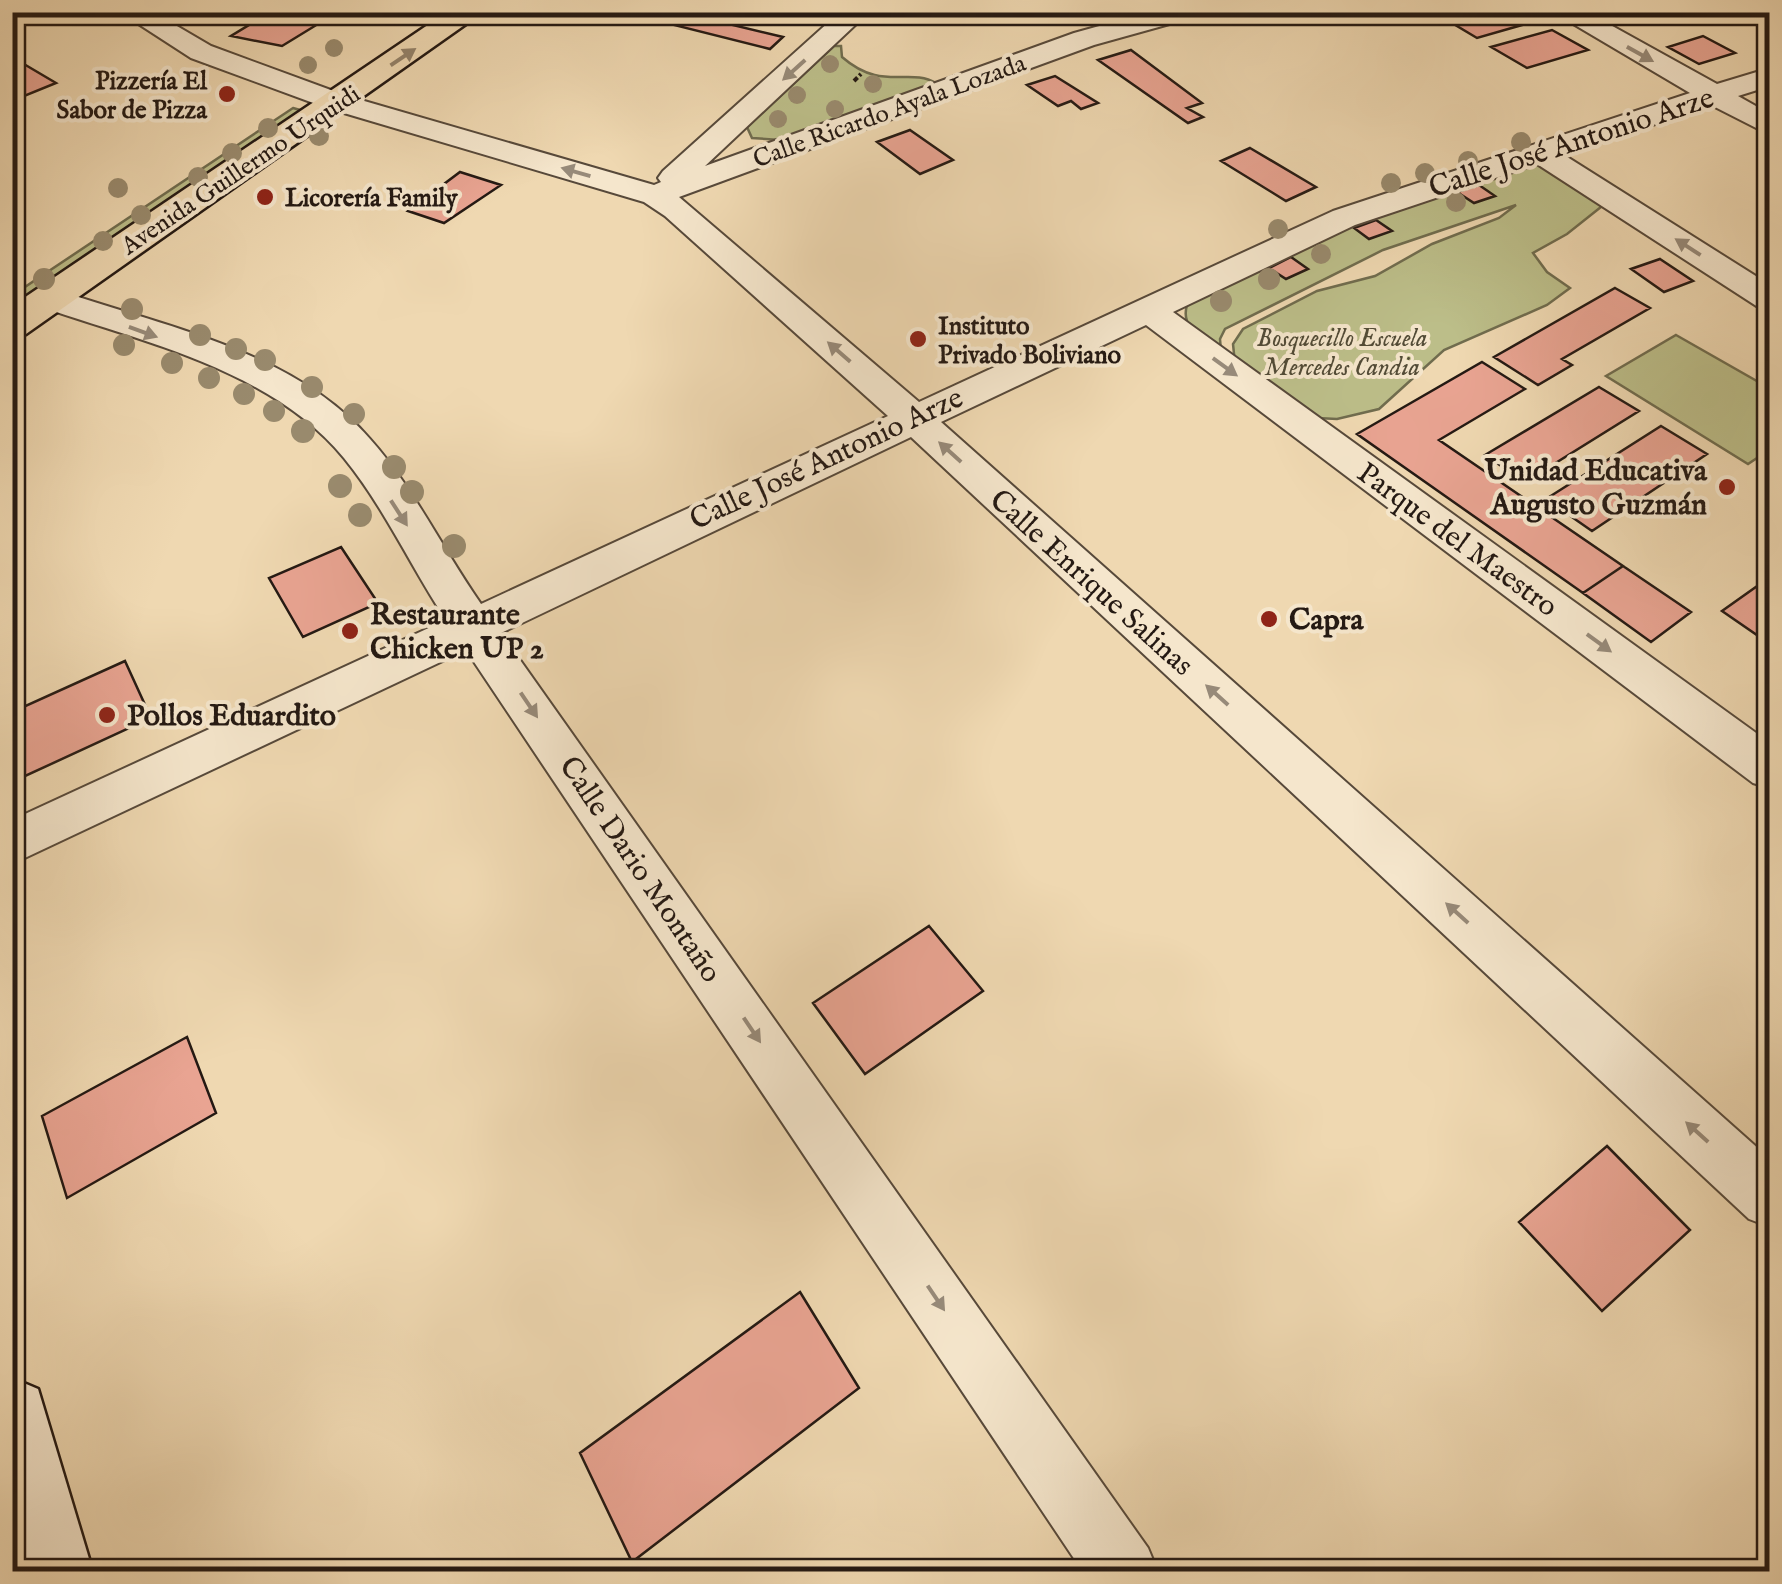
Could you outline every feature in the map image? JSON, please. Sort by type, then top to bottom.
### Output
[{"type":"main road","name":"Avenida Guillermo Urquidi","points":[[12,325],[322,95],[418,12]]},
{"type":"main road","name":"Avenida Guillermo Urquidi","points":[[94,227],[468,12]]},
{"type":"main road","points":[[12,1415],[54,1572]]},
{"type":"street","name":"Calle Enrique Salinas","points":[[133,12],[201,52],[322,95],[655,195],[676,209],[912,418],[1770,1198]]},
{"type":"street","points":[[655,195],[856,12]]},
{"type":"street","name":"Calle Ricardo Ayala Lozada","points":[[655,195],[1084,39],[1182,12]]},
{"type":"street","points":[[1566,12],[1770,126]]},
{"type":"street","name":"Calle José Antonio Arze","points":[[12,842],[1344,218],[1770,76]]},
{"type":"street","points":[[732,127],[740,142],[751,147],[787,147]]},
{"type":"street","points":[[1538,151],[1770,300]]},
{"type":"street","name":"Calle Dario Montaño","points":[[51,299],[260,375],[308,402],[356,447],[1124,1572]]},
{"type":"street","name":"Parque del Maestro","points":[[1147,309],[1770,768]]},
{"type":"path","points":[[854,81],[862,74]]},
{"type":"green space","points":[[834,46],[841,46],[842,57],[870,74],[916,77],[936,83],[780,140],[752,138],[747,127]]},
{"type":"green space","points":[[293,108],[304,111],[13,306],[13,295]]},
{"type":"green space","name":"Bosquecillo Escuela Mercedes Candia","points":[[1530,163],[1616,195],[1567,234],[1533,253],[1547,272],[1570,288],[1547,305],[1444,350],[1379,409],[1337,419],[1278,416],[1237,383],[1233,344],[1243,329],[1317,291],[1375,276],[1432,244],[1499,218],[1516,205],[1383,250],[1225,329],[1220,339],[1221,351],[1188,324],[1186,308],[1190,299],[1334,230]]},
{"type":"green space","points":[[1676,335],[1769,388],[1769,450],[1748,464],[1606,376]]},
{"type":"building","points":[[1472,12],[1521,12],[1536,21],[1477,38],[1447,20]]},
{"type":"building","points":[[683,13],[783,37],[770,49],[670,24]]},
{"type":"building","points":[[267,14],[318,24],[282,46],[231,36]]},
{"type":"building","points":[[1552,30],[1588,50],[1527,68],[1491,47]]},
{"type":"building","points":[[1703,36],[1735,53],[1699,64],[1668,47]]},
{"type":"building","points":[[1131,50],[1202,103],[1187,108],[1203,117],[1188,123],[1098,60]]},
{"type":"building","points":[[12,57],[56,83],[12,101]]},
{"type":"building","points":[[1055,76],[1098,103],[1081,109],[1071,101],[1058,106],[1027,85]]},
{"type":"building","points":[[910,130],[953,160],[920,174],[877,142]]},
{"type":"building","points":[[1250,148],[1316,187],[1286,201],[1221,161]]},
{"type":"building","points":[[460,172],[501,185],[444,223],[408,211]]},
{"type":"building","points":[[1479,185],[1495,196],[1474,203],[1457,192]]},
{"type":"building","points":[[1376,220],[1392,231],[1369,239],[1354,228]]},
{"type":"building","points":[[1291,257],[1308,269],[1286,279],[1269,268]]},
{"type":"building","points":[[1660,259],[1693,281],[1664,292],[1631,269]]},
{"type":"building","points":[[1615,288],[1650,308],[1562,359],[1572,365],[1538,385],[1494,357]]},
{"type":"building","points":[[1482,362],[1525,389],[1439,440],[1623,566],[1583,593],[1357,434]]},
{"type":"building","points":[[1599,387],[1639,411],[1525,482],[1485,455]]},
{"type":"building","points":[[1661,426],[1707,454],[1592,531],[1546,499]]},
{"type":"building","points":[[341,547],[378,603],[303,637],[269,578]]},
{"type":"building","points":[[1623,566],[1691,612],[1651,642],[1583,593]]},
{"type":"building","points":[[1770,577],[1770,644],[1722,611]]},
{"type":"building","points":[[125,661],[151,718],[12,782],[12,712]]},
{"type":"building","points":[[929,926],[983,991],[865,1074],[813,1003]]},
{"type":"building","points":[[187,1037],[216,1113],[67,1198],[42,1116]]},
{"type":"building","points":[[1607,1146],[1690,1230],[1602,1311],[1519,1222]]},
{"type":"building","points":[[800,1292],[859,1388],[632,1562],[580,1453]]},
{"type":"place","name":"Pizzería El Sabor de Pizza","points":[[227,94]]},
{"type":"place","name":"Licorería Family","points":[[265,197]]},
{"type":"place","name":"Instituto Privado Boliviano","points":[[918,339]]},
{"type":"place","name":"Unidad Educativa Augusto Guzmán","points":[[1727,487]]},
{"type":"place","name":"Capra","points":[[1269,619]]},
{"type":"place","name":"Restaurante Chicken UP 2","points":[[350,631]]},
{"type":"place","name":"Pollos Eduardito","points":[[107,715]]}]
